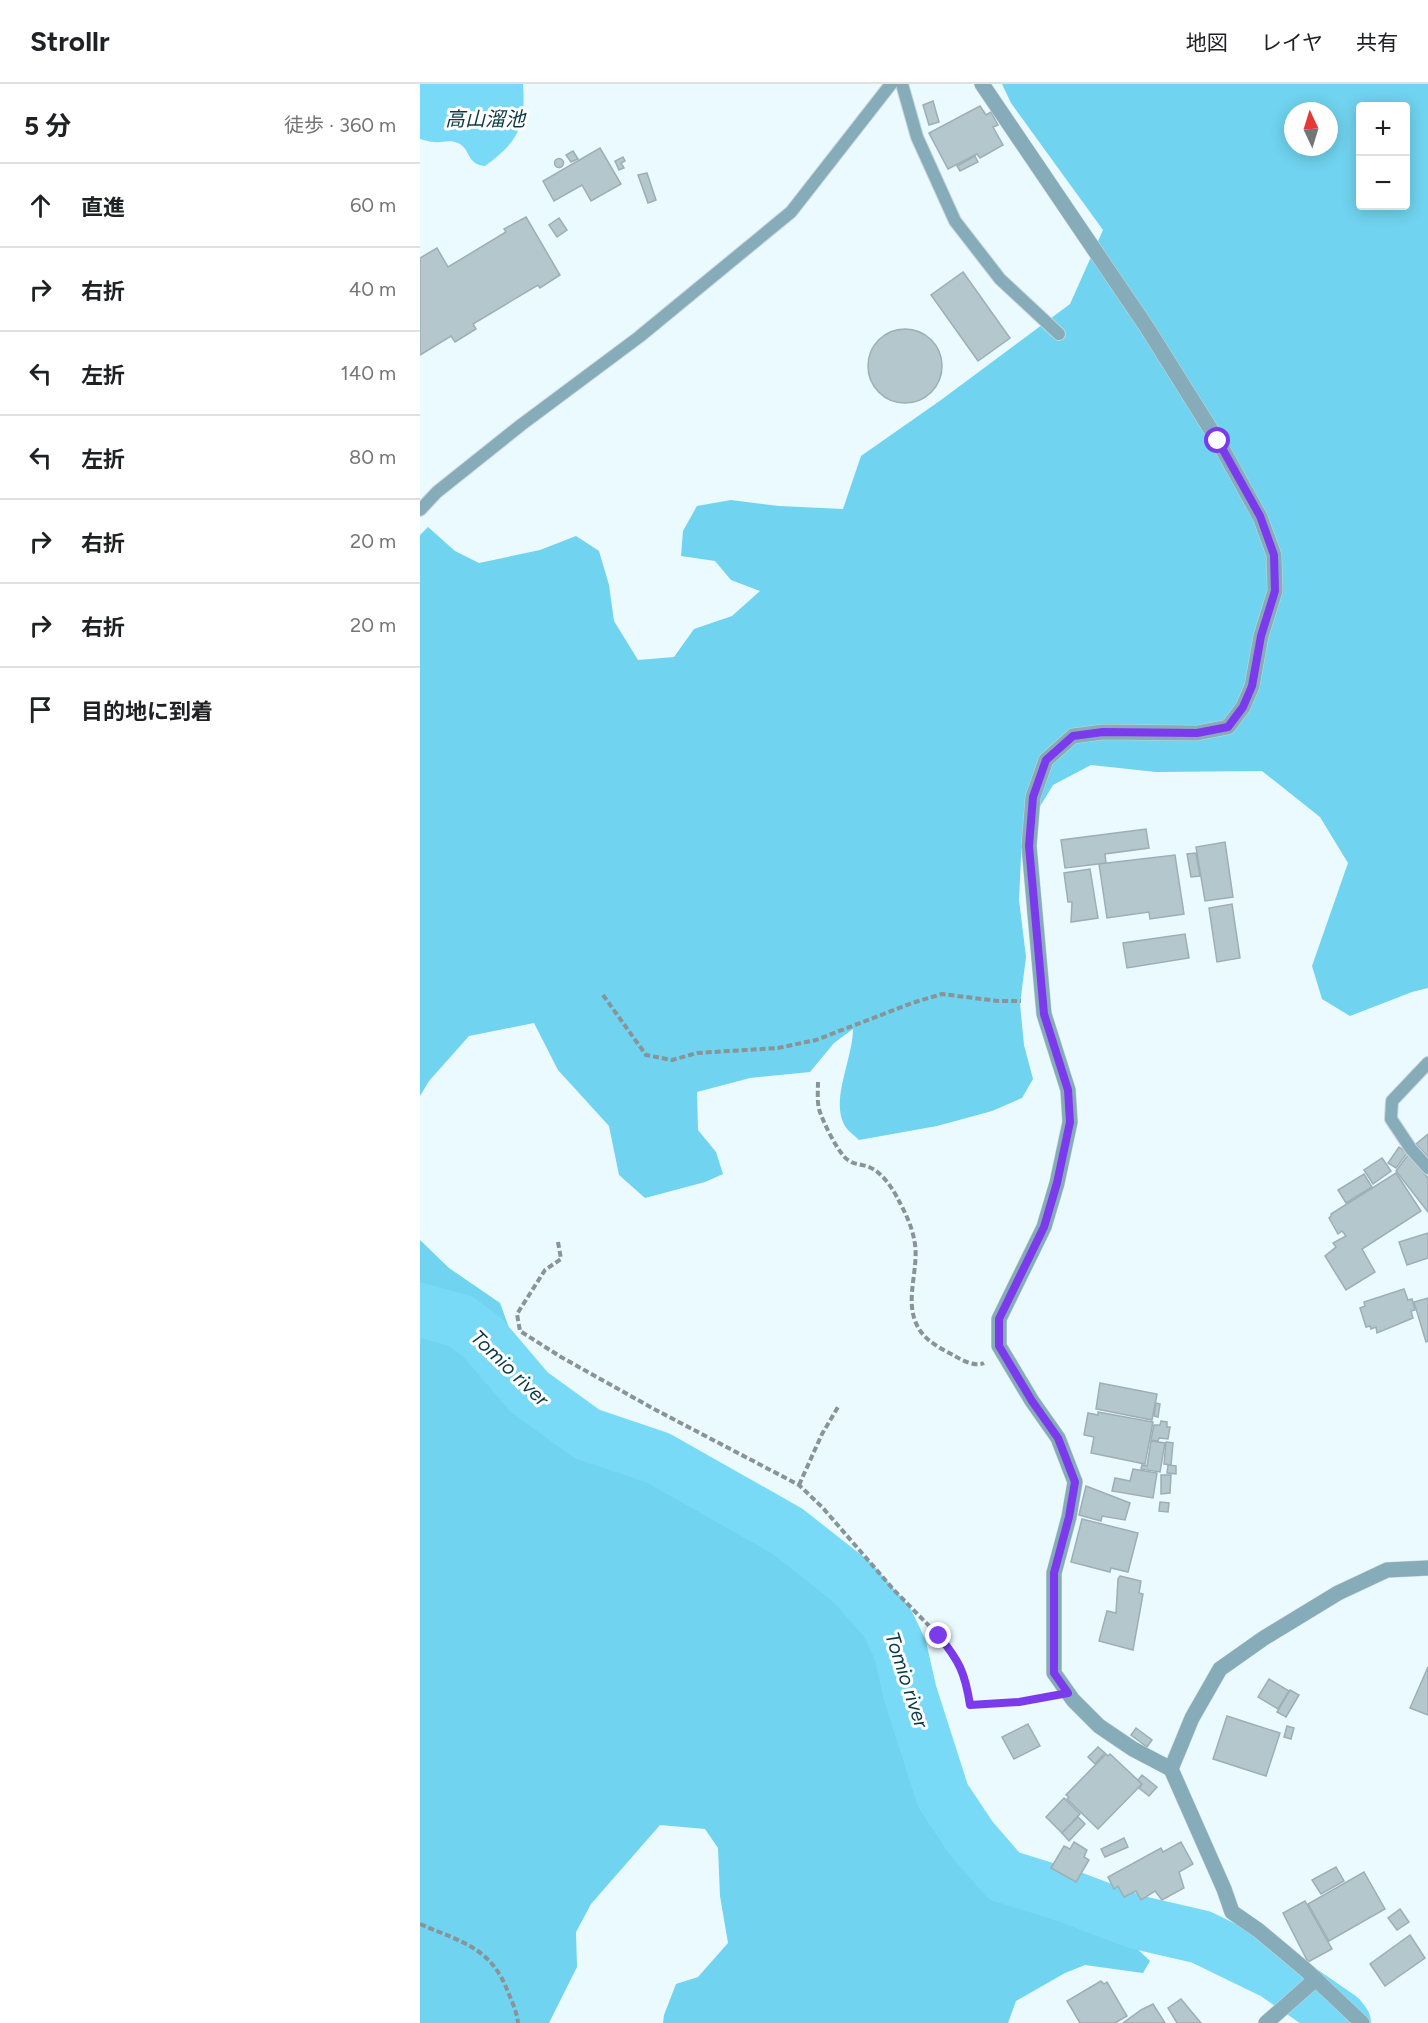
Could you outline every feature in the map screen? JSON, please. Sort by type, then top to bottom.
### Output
[{"type":"street","points":[[981,84],[1146,326],[1200,412],[1260,516],[1274,555],[1275,591],[1261,636],[1252,686],[1243,707],[1228,727],[1197,733],[1103,732],[1073,736],[1046,760],[1033,797],[1029,846],[1044,1014],[1068,1090],[1070,1122],[1057,1183],[1044,1227],[999,1319],[999,1346],[1032,1401],[1058,1438],[1075,1482],[1069,1517],[1054,1573],[1054,1673],[1068,1693],[1099,1726],[1132,1749],[1171,1769],[1232,1912],[1258,1930],[1316,1979],[1362,2023]]},
{"type":"street","points":[[1171,1769],[1192,1718],[1220,1670],[1263,1638],[1358,1584],[1387,1570],[1428,1568]]},
{"type":"street","points":[[1266,2023],[1316,1979]]},
{"type":"lane","points":[[420,510],[437,492],[521,425],[639,337],[791,212],[891,84]]},
{"type":"lane","points":[[902,84],[917,137],[955,221],[1000,279],[1059,334]]},
{"type":"lane","points":[[1428,1063],[1392,1101],[1391,1119],[1411,1149],[1428,1168]]},
{"type":"path","points":[[603,995],[646,1055],[672,1060],[697,1053],[778,1048],[816,1040],[912,1003],[942,994],[998,1001],[1043,1002]]},
{"type":"path","points":[[818,1082],[818,1109],[845,1159],[877,1172],[888,1183],[900,1202],[914,1239],[913,1310],[918,1328],[929,1341],[962,1361],[981,1365],[1004,1353]]},
{"type":"path","points":[[558,1242],[561,1259],[545,1270],[517,1314],[520,1331],[654,1410],[799,1485],[824,1508],[893,1589],[939,1636],[956,1657],[966,1678],[970,1705],[1019,1702],[1068,1693]]},
{"type":"path","points":[[799,1485],[822,1434],[838,1407]]},
{"type":"path","points":[[420,1924],[476,1948],[492,1962],[504,1980],[518,2015],[518,2023]]},
{"type":"shaded area","points":[[1002,84],[1428,84],[1428,988],[1350,1016],[1322,999],[1312,966],[1348,863],[1320,817],[1262,771],[1156,772],[1091,765],[1053,785],[1022,836],[1019,900],[1026,957],[1020,1004],[1024,1045],[1033,1079],[1022,1098],[992,1111],[937,1126],[859,1140],[846,1127],[840,1112],[841,1089],[853,1029],[834,1043],[810,1072],[750,1078],[697,1092],[698,1130],[716,1152],[723,1174],[705,1182],[645,1198],[619,1175],[609,1126],[558,1070],[534,1023],[469,1036],[429,1081],[420,1096],[420,535],[428,527],[455,551],[479,563],[540,550],[576,536],[599,551],[609,585],[614,621],[638,660],[674,657],[694,629],[732,616],[760,591],[731,580],[715,561],[681,556],[683,531],[697,506],[731,500],[779,506],[843,509],[861,456],[1070,304],[1103,230],[1011,103]]},
{"type":"shaded area","points":[[420,1240],[449,1268],[500,1303],[520,1358],[546,1394],[589,1441],[667,1472],[753,1516],[855,1596],[883,1647],[891,1674],[912,1720],[922,1777],[964,1859],[1014,1904],[1096,1924],[1128,1940],[1150,1961],[1143,1973],[1085,1965],[1065,1973],[1016,2001],[1008,2023],[663,2023],[676,1984],[698,1977],[728,1943],[720,1896],[718,1848],[705,1829],[660,1825],[591,1904],[576,1932],[577,1967],[549,2023],[420,2023]]},
{"type":"water","name":"高山溜池","points":[[420,84],[523,84],[523,111],[518,131],[506,149],[485,166],[475,162],[458,143],[420,139]]},
{"type":"building","points":[[933,101],[939,122],[929,125],[923,105]]},
{"type":"building","points":[[980,106],[986,115],[991,112],[998,125],[993,127],[1003,145],[980,158],[977,154],[948,169],[929,133]]},
{"type":"building","points":[[600,148],[621,184],[591,201],[582,185],[554,201],[543,181]]},
{"type":"building","points":[[573,151],[578,159],[571,162],[566,155]]},
{"type":"building","points":[[975,156],[978,162],[960,171],[957,166]]},
{"type":"building","points":[[623,157],[625,161],[621,163],[624,168],[619,170],[615,161]]},
{"type":"building","points":[[559,158],[564,163],[559,168],[554,163]]},
{"type":"building","points":[[647,173],[656,200],[648,203],[638,175]]},
{"type":"building","points":[[526,217],[560,275],[540,288],[538,285],[473,324],[476,329],[455,342],[451,336],[420,355],[420,258],[437,248],[448,267],[506,232],[504,229]]},
{"type":"building","points":[[559,218],[567,230],[557,237],[549,225]]},
{"type":"building","points":[[963,272],[1010,338],[978,361],[931,295]]},
{"type":"building","points":[[898,329],[912,329],[926,335],[936,345],[942,359],[940,380],[926,397],[912,403],[898,403],[884,397],[874,387],[868,373],[868,359],[874,345],[884,335]]},
{"type":"building","points":[[1146,829],[1149,848],[1105,854],[1106,863],[1065,868],[1061,840]]},
{"type":"building","points":[[1225,842],[1233,897],[1205,901],[1196,847]]},
{"type":"building","points":[[1196,853],[1200,876],[1191,877],[1187,854]]},
{"type":"building","points":[[1175,855],[1184,914],[1150,919],[1149,912],[1107,918],[1099,864]]},
{"type":"building","points":[[1090,869],[1098,918],[1071,922],[1072,902],[1068,902],[1064,873]]},
{"type":"building","points":[[1232,904],[1240,958],[1217,962],[1209,908]]},
{"type":"building","points":[[1185,934],[1189,958],[1127,968],[1123,943]]},
{"type":"building","points":[[1428,1134],[1428,1157],[1416,1144]]},
{"type":"building","points":[[1399,1147],[1407,1153],[1396,1168],[1388,1163]]},
{"type":"building","points":[[1408,1155],[1428,1178],[1428,1212],[1396,1171]]},
{"type":"building","points":[[1382,1158],[1391,1171],[1373,1184],[1364,1170]]},
{"type":"building","points":[[1396,1173],[1421,1211],[1362,1249],[1375,1272],[1346,1290],[1325,1256],[1336,1247],[1333,1243],[1346,1236],[1342,1231],[1338,1234],[1329,1218],[1331,1214]]},
{"type":"building","points":[[1364,1174],[1372,1187],[1346,1203],[1338,1190]]},
{"type":"building","points":[[1428,1233],[1428,1258],[1407,1265],[1399,1242]]},
{"type":"building","points":[[1404,1289],[1408,1300],[1412,1299],[1415,1310],[1411,1311],[1413,1318],[1377,1333],[1376,1327],[1371,1329],[1370,1326],[1366,1327],[1360,1308],[1365,1306],[1364,1302]]},
{"type":"building","points":[[1428,1298],[1428,1341],[1426,1342],[1414,1302]]},
{"type":"building","points":[[1100,1383],[1157,1394],[1152,1420],[1096,1409]]},
{"type":"building","points":[[1156,1403],[1160,1404],[1158,1417],[1154,1416]]},
{"type":"building","points":[[1098,1412],[1153,1422],[1145,1464],[1091,1453],[1094,1437],[1084,1435],[1088,1413],[1098,1415]]},
{"type":"building","points":[[1161,1421],[1167,1422],[1167,1427],[1170,1427],[1168,1439],[1151,1440],[1154,1425],[1160,1425]]},
{"type":"building","points":[[1151,1441],[1165,1443],[1160,1472],[1141,1469],[1142,1465],[1147,1466]]},
{"type":"building","points":[[1166,1442],[1173,1443],[1171,1465],[1164,1464]]},
{"type":"building","points":[[1168,1465],[1176,1466],[1176,1474],[1167,1473]]},
{"type":"building","points":[[1133,1469],[1157,1473],[1153,1498],[1112,1491],[1115,1478],[1130,1481]]},
{"type":"building","points":[[1161,1475],[1171,1475],[1170,1493],[1161,1494]]},
{"type":"building","points":[[1086,1486],[1130,1503],[1125,1520],[1102,1516],[1101,1521],[1079,1515]]},
{"type":"building","points":[[1160,1502],[1169,1503],[1168,1512],[1159,1511]]},
{"type":"building","points":[[1082,1519],[1138,1533],[1128,1572],[1111,1568],[1110,1572],[1071,1562]]},
{"type":"building","points":[[1120,1576],[1141,1581],[1139,1593],[1143,1594],[1133,1650],[1099,1641],[1107,1611],[1116,1613]]},
{"type":"building","points":[[1428,1667],[1428,1715],[1410,1708]]},
{"type":"building","points":[[1269,1679],[1289,1691],[1278,1709],[1258,1697]]},
{"type":"building","points":[[1290,1690],[1299,1695],[1286,1717],[1277,1712]]},
{"type":"building","points":[[1227,1716],[1280,1733],[1266,1776],[1213,1759]]},
{"type":"building","points":[[1028,1724],[1040,1746],[1014,1759],[1002,1737]]},
{"type":"building","points":[[1287,1726],[1294,1728],[1291,1739],[1284,1737]]},
{"type":"building","points":[[1136,1728],[1152,1740],[1147,1747],[1131,1735]]},
{"type":"building","points":[[1098,1747],[1105,1753],[1095,1764],[1088,1757]]},
{"type":"building","points":[[1106,1754],[1108,1756],[1110,1754],[1142,1784],[1098,1829],[1067,1799],[1069,1797],[1066,1795]]},
{"type":"building","points":[[1142,1775],[1157,1787],[1149,1796],[1139,1788],[1142,1784],[1138,1780]]},
{"type":"building","points":[[1064,1798],[1080,1814],[1062,1833],[1046,1817]]},
{"type":"building","points":[[1078,1817],[1085,1824],[1069,1841],[1062,1833]]},
{"type":"building","points":[[1124,1838],[1128,1847],[1105,1857],[1101,1849]]},
{"type":"building","points":[[1074,1842],[1087,1850],[1084,1857],[1089,1860],[1076,1882],[1051,1868],[1064,1846],[1070,1849]]},
{"type":"building","points":[[1181,1842],[1193,1864],[1179,1872],[1184,1888],[1162,1900],[1155,1891],[1141,1900],[1136,1891],[1124,1897],[1118,1886],[1114,1889],[1108,1877],[1161,1848],[1163,1852]]},
{"type":"building","points":[[1336,1867],[1344,1881],[1321,1894],[1312,1880]]},
{"type":"building","points":[[1364,1872],[1385,1909],[1329,1941],[1308,1904]]},
{"type":"building","points":[[1305,1901],[1332,1949],[1308,1962],[1283,1913]]},
{"type":"building","points":[[1400,1909],[1409,1922],[1397,1930],[1388,1918]]},
{"type":"building","points":[[1410,1935],[1425,1958],[1385,1986],[1370,1964]]},
{"type":"building","points":[[1101,1981],[1104,1984],[1107,1982],[1127,2016],[1115,2023],[1080,2023],[1067,2001]]},
{"type":"building","points":[[1181,1999],[1201,2023],[1177,2023],[1168,2008]]},
{"type":"building","points":[[1153,2004],[1165,2023],[1123,2023],[1141,2010]]},
{"type":"waterway","name":"Tomio river","points":[[420,1310],[460,1321],[482,1337],[529,1392],[587,1434],[658,1458],[787,1531],[852,1582],[887,1622],[900,1649],[910,1693],[943,1796],[971,1838],[1004,1876],[1062,1894],[1136,1922],[1201,1937],[1275,1973],[1344,2023]]},
{"type":"route","points":[[939,1636],[956,1657],[966,1678],[970,1705],[1019,1702],[1068,1693],[1054,1673],[1052,1632],[1054,1573],[1069,1517],[1075,1482],[1058,1438],[1032,1401],[999,1346],[999,1319],[1044,1227],[1057,1183],[1070,1122],[1068,1090],[1044,1014],[1029,846],[1033,797],[1046,760],[1073,736],[1103,732],[1197,733],[1228,727],[1243,707],[1252,686],[1261,636],[1275,591],[1274,555],[1260,516],[1218,441]]}]
